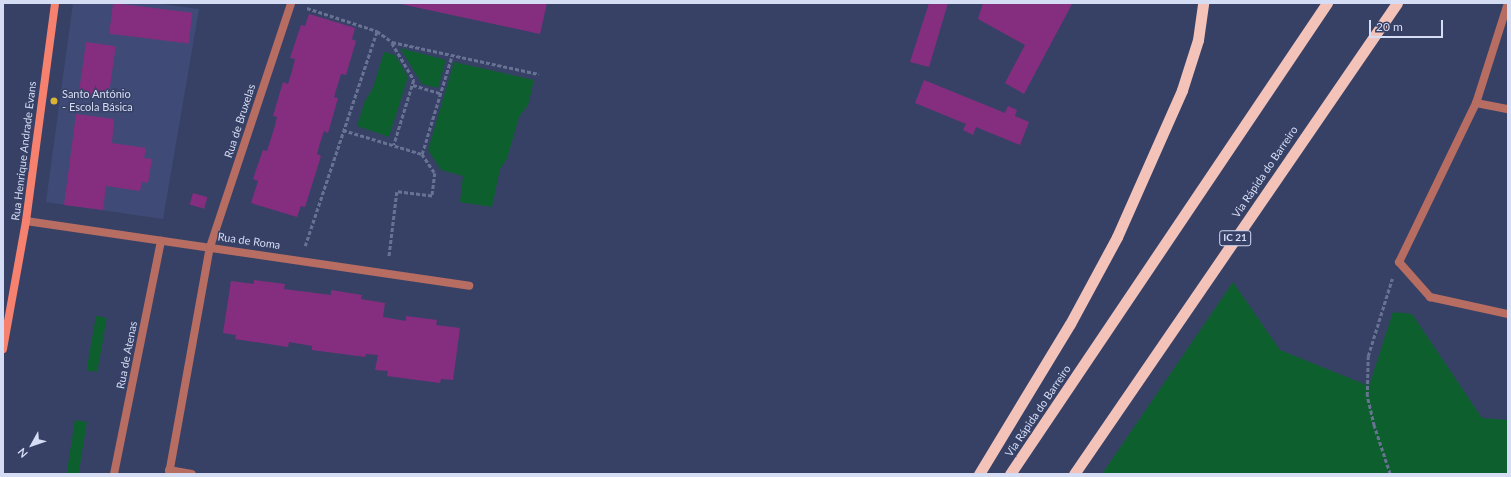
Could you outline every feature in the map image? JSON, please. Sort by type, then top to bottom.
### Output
[{"type":"highway","points":[[980,474],[1070,324],[1117,237],[1182,90],[1198,40],[1203,3]]},
{"type":"highway","name":"Via Rápida do Barreiro","points":[[1010,474],[1327,3]]},
{"type":"highway","name":"Via Rápida do Barreiro","points":[[1074,474],[1397,3]]},
{"type":"main road","name":"Rua Henrique Andrade Evans","points":[[3,349],[26,221],[55,3]]},
{"type":"street","name":"Rua de Bruxelas","points":[[210,247],[291,3]]},
{"type":"street","points":[[1508,3],[1476,103],[1398,262],[1430,297],[1508,314]]},
{"type":"street","points":[[1476,103],[1508,109]]},
{"type":"street","name":"Rua de Roma","points":[[26,221],[161,241],[300,259],[469,286]]},
{"type":"street","name":"Rua de Atenas","points":[[114,474],[161,241]]},
{"type":"street","points":[[192,474],[169,472],[210,247]]},
{"type":"path","points":[[305,8],[377,31],[392,42],[414,80],[394,145]]},
{"type":"path","points":[[300,259],[377,31]]},
{"type":"path","points":[[392,42],[540,74]]},
{"type":"path","points":[[422,154],[452,55]]},
{"type":"path","points":[[412,85],[440,93]]},
{"type":"path","points":[[343,130],[422,154],[435,173],[432,196],[397,192],[388,273]]},
{"type":"path","points":[[1390,474],[1374,426],[1367,396],[1368,356],[1398,262]]},
{"type":"shaded area","points":[[73,3],[153,3],[199,9],[163,219],[46,202]]},
{"type":"green space","points":[[400,48],[446,60],[438,88],[422,84]]},
{"type":"green space","points":[[384,52],[395,55],[408,77],[389,137],[357,126],[365,101],[373,88]]},
{"type":"green space","points":[[454,62],[534,80],[528,105],[519,117],[507,159],[500,169],[492,207],[460,202],[463,176],[441,170],[428,150]]},
{"type":"green space","points":[[1233,282],[1280,350],[1369,386],[1393,312],[1412,314],[1482,418],[1508,420],[1508,474],[1102,474]]},
{"type":"green space","points":[[96,316],[107,318],[97,372],[86,370]]},
{"type":"green space","points":[[75,420],[87,422],[79,474],[66,474]]},
{"type":"building","points":[[113,3],[192,13],[189,44],[109,34]]},
{"type":"building","points":[[396,3],[547,3],[540,34]]},
{"type":"building","points":[[929,3],[948,3],[929,67],[910,62]]},
{"type":"building","points":[[983,3],[1072,4],[1024,94],[1005,83],[1025,45],[978,19]]},
{"type":"building","points":[[309,14],[355,28],[352,39],[356,41],[346,75],[341,74],[334,97],[338,98],[328,133],[324,131],[320,143],[317,154],[321,156],[305,207],[301,206],[297,217],[251,203],[258,181],[253,179],[263,150],[267,151],[274,129],[277,117],[273,116],[283,82],[288,84],[292,71],[295,59],[290,58],[301,25],[305,26]]},
{"type":"building","points":[[86,42],[116,46],[108,99],[79,94]]},
{"type":"building","points":[[924,80],[1005,113],[1008,106],[1017,110],[1015,116],[1029,122],[1020,145],[976,127],[973,135],[963,130],[966,124],[915,103]]},
{"type":"building","points":[[76,114],[114,119],[112,143],[146,148],[144,158],[152,159],[148,183],[142,182],[140,191],[106,186],[103,210],[64,205]]},
{"type":"building","points":[[193,193],[207,197],[204,209],[190,205]]},
{"type":"building","points":[[254,280],[285,284],[284,289],[331,295],[331,290],[362,295],[361,299],[385,303],[383,317],[406,321],[406,316],[437,320],[436,325],[460,328],[453,380],[441,379],[440,383],[387,376],[388,371],[375,370],[378,355],[366,354],[365,357],[312,350],[312,346],[289,342],[288,347],[235,339],[236,335],[223,333],[231,281],[254,284]]},
{"type":"place","name":"Santo António - Escola Básica","points":[[54,101]]}]
